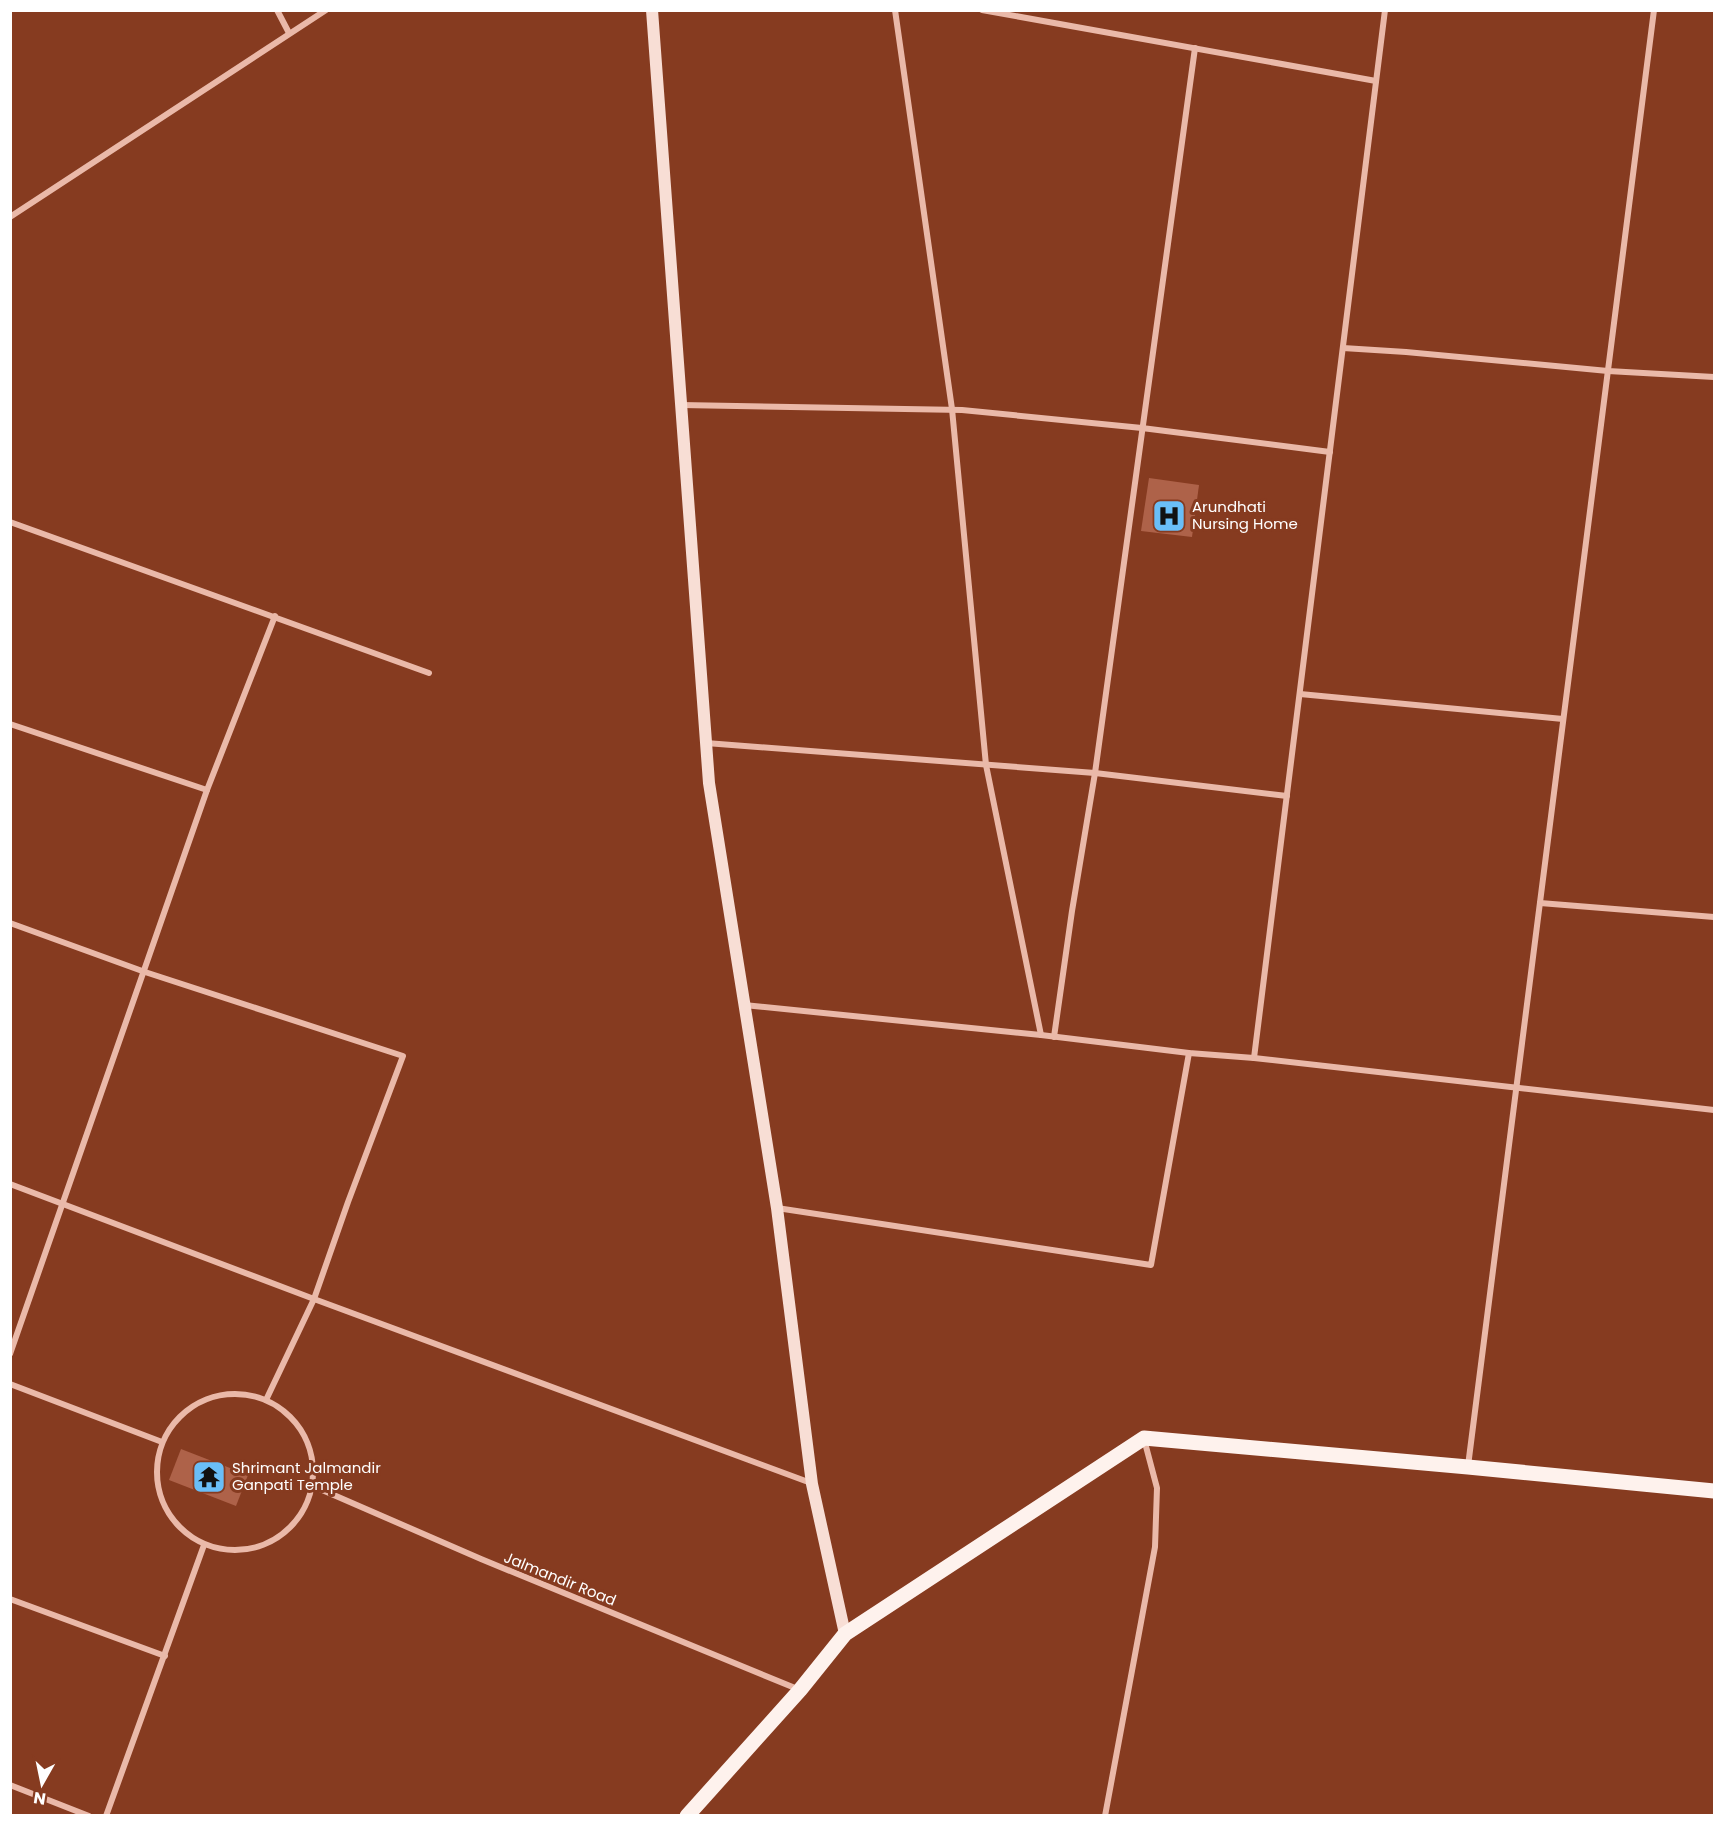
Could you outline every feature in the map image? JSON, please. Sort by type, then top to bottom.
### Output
[{"type":"main road","points":[[652,10],[709,783],[777,1208],[812,1484],[845,1634]]},
{"type":"main road","points":[[687,1815],[800,1690],[845,1634],[1144,1438],[1714,1491]]},
{"type":"street","points":[[277,10],[289,33]]},
{"type":"street","points":[[10,217],[326,10]]},
{"type":"street","points":[[895,10],[952,409],[986,765],[1041,1035]]},
{"type":"street","points":[[982,10],[1376,81]]},
{"type":"street","points":[[1254,1058],[1385,10]]},
{"type":"street","points":[[1468,1467],[1654,10]]},
{"type":"street","points":[[1054,1037],[1095,772],[1195,48]]},
{"type":"street","points":[[1343,348],[1714,377]]},
{"type":"street","points":[[681,405],[952,409],[1142,428],[1330,452]]},
{"type":"street","points":[[10,522],[429,673]]},
{"type":"street","points":[[10,1354],[207,790],[275,616]]},
{"type":"street","points":[[1300,694],[1563,719]]},
{"type":"street","points":[[10,724],[207,790]]},
{"type":"street","points":[[706,743],[1095,772],[1287,796]]},
{"type":"street","points":[[1540,903],[1714,917]]},
{"type":"street","points":[[10,923],[145,972],[403,1056],[314,1299],[267,1400]]},
{"type":"street","points":[[744,1005],[1254,1058],[1714,1110]]},
{"type":"street","points":[[777,1208],[1151,1265],[1189,1053]]},
{"type":"street","points":[[10,1184],[812,1484]]},
{"type":"street","points":[[10,1384],[162,1442]]},
{"type":"street","points":[[242,1394],[267,1400],[288,1414],[305,1435],[313,1460],[313,1486],[305,1508],[292,1527],[273,1541],[251,1549],[227,1550],[204,1545],[186,1534],[172,1520],[162,1502],[156,1472],[156,1462],[162,1442],[175,1421],[194,1405],[217,1395],[242,1394]]},
{"type":"street","points":[[1105,1815],[1155,1547],[1157,1488],[1144,1438]]},
{"type":"street","name":"Jalmandir Road","points":[[313,1486],[481,1559],[800,1690]]},
{"type":"street","points":[[106,1815],[204,1545]]},
{"type":"street","points":[[10,1599],[165,1656]]},
{"type":"street","points":[[10,1785],[89,1815]]},
{"type":"building","points":[[1149,478],[1199,485],[1192,537],[1141,531]]},
{"type":"building","name":"Shrimant Jalmandir Ganpati Temple","points":[[181,1449],[248,1475],[236,1506],[169,1480]]},
{"type":"place","name":"Arundhati Nursing Home","points":[[1169,516]]},
{"type":"place","name":"Shrimant Jalmandir Ganpati Temple","points":[[209,1477]]}]
